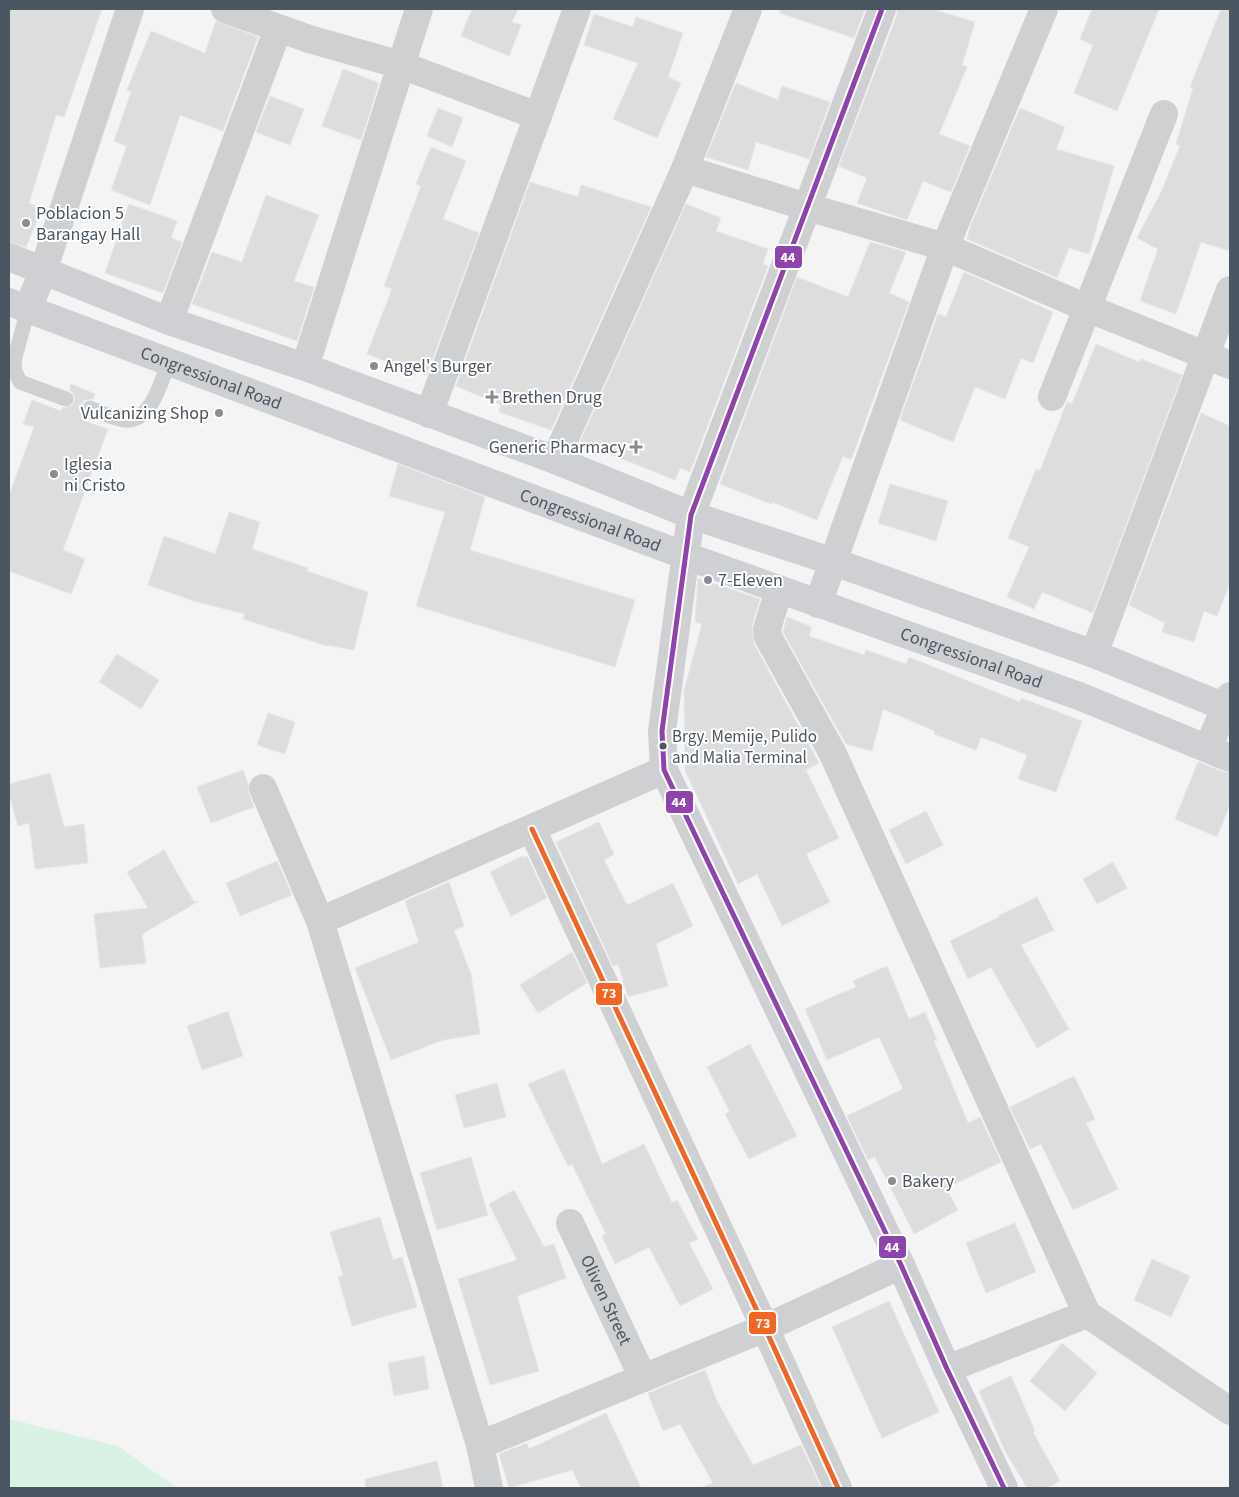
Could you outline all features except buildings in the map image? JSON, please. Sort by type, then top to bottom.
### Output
[{"type":"main road","points":[[9,256],[169,321],[305,367],[555,460],[691,515],[834,562],[1229,704]]},
{"type":"main road","name":"Congressional Road","points":[[18,306],[686,556],[1079,696],[1219,753]]},
{"type":"main road","points":[[691,515],[662,731],[664,770],[901,1265],[947,1369],[1004,1488]]},
{"type":"street","points":[[18,306],[43,270],[130,9]]},
{"type":"street","points":[[225,9],[278,29],[401,65],[538,116]]},
{"type":"street","points":[[305,367],[419,9]]},
{"type":"street","points":[[429,414],[577,9]]},
{"type":"street","points":[[555,460],[685,169],[748,9]]},
{"type":"street","points":[[691,515],[882,9]]},
{"type":"street","points":[[818,604],[945,247],[1044,9]]},
{"type":"street","points":[[169,321],[278,29]]},
{"type":"street","points":[[1052,397],[1164,114]]},
{"type":"street","points":[[685,169],[807,208],[945,247],[1086,308],[1218,361]]},
{"type":"street","points":[[1094,654],[1218,361],[1230,290]]},
{"type":"street","points":[[779,590],[767,629],[768,637],[832,752],[1087,1314],[1230,1411]]},
{"type":"street","points":[[1219,753],[1229,704]]},
{"type":"street","points":[[320,921],[664,770]]},
{"type":"street","points":[[263,788],[320,921],[480,1445],[489,1488]]},
{"type":"street","points":[[532,829],[838,1488]]},
{"type":"street","name":"Oliven Street","points":[[570,1223],[643,1378]]},
{"type":"street","points":[[480,1445],[765,1328],[901,1265]]},
{"type":"street","points":[[947,1369],[1087,1314]]},
{"type":"lane","points":[[18,306],[14,361],[15,371],[20,382],[66,399]]},
{"type":"lane","points":[[90,408],[122,420],[134,420],[145,412],[157,392],[169,362]]},
{"type":"green space","points":[[9,1419],[118,1446],[177,1488],[9,1488]]},
{"type":"transit line","name":"44","points":[[882,9],[691,515],[662,731],[664,770],[901,1265],[947,1369],[1004,1488]]},
{"type":"transit line","name":"73","points":[[532,829],[838,1488]]},
{"type":"place","name":"Poblacion 5 Barangay Hall","points":[[26,223]]},
{"type":"place","name":"Angel's Burger","points":[[374,366]]},
{"type":"place","name":"Brethen Drug","points":[[492,397]]},
{"type":"place","name":"Vulcanizing Shop","points":[[219,413]]},
{"type":"place","name":"Generic Pharmacy","points":[[636,447]]},
{"type":"place","name":"Iglesia ni Cristo","points":[[54,474]]},
{"type":"place","name":"7-Eleven","points":[[708,580]]},
{"type":"place","name":"Brgy. Memije, Pulido and Malia Terminal","points":[[663,746]]},
{"type":"place","name":"Bakery","points":[[892,1181]]}]
